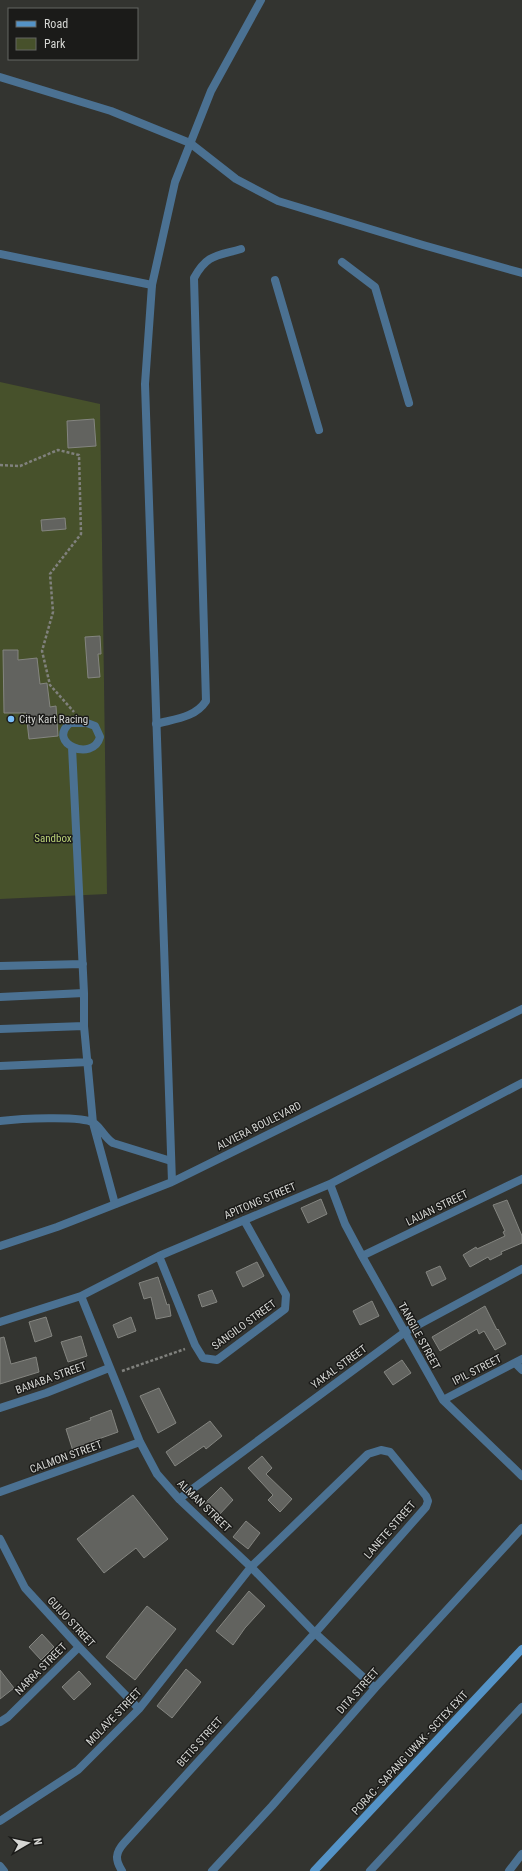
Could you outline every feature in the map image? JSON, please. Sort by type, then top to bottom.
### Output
[{"type":"main road","name":"PORAC - SAPANG UWAK - SCTEX EXIT","points":[[314,1871],[522,1649]]},
{"type":"street","points":[[172,1182],[145,384],[152,285],[175,182],[211,91],[261,0]]},
{"type":"street","points":[[0,77],[111,111],[190,143],[236,179],[278,201],[422,245],[522,273]]},
{"type":"street","points":[[156,724],[193,714],[201,710],[206,701],[194,278],[201,264],[212,257],[241,249]]},
{"type":"street","points":[[0,254],[152,285]]},
{"type":"street","points":[[342,262],[375,288],[409,403]]},
{"type":"street","points":[[276,280],[319,430]]},
{"type":"street","points":[[70,723],[83,723],[95,726],[99,733],[99,741],[96,745],[89,749],[72,747],[65,742],[65,729],[70,723]]},
{"type":"street","points":[[72,747],[83,964],[84,1026],[89,1062],[93,1122],[115,1204]]},
{"type":"street","points":[[0,966],[83,964]]},
{"type":"street","points":[[0,996],[84,993]]},
{"type":"street","name":"ALVIERA BOULEVARD","points":[[0,1246],[57,1227],[172,1182],[522,1009]]},
{"type":"street","points":[[0,1029],[84,1026]]},
{"type":"street","points":[[0,1066],[89,1062]]},
{"type":"street","name":"APITONG STREET","points":[[0,1322],[81,1296],[159,1256],[330,1184],[522,1083]]},
{"type":"street","points":[[0,1121],[69,1118],[93,1122],[106,1138],[113,1143],[171,1161]]},
{"type":"street","name":"LAUAN STREET","points":[[362,1256],[522,1179]]},
{"type":"street","name":"TANGILE STREET","points":[[330,1184],[345,1224],[443,1400],[522,1476]]},
{"type":"street","name":"SANGILO STREET","points":[[159,1256],[195,1345],[203,1358],[217,1360],[285,1309],[286,1295],[244,1220]]},
{"type":"street","name":"YAKAL STREET","points":[[179,1499],[405,1332],[522,1269]]},
{"type":"street","name":"ALMAN STREET","points":[[81,1296],[140,1442],[157,1474],[179,1499],[251,1567],[315,1633],[375,1688]]},
{"type":"street","points":[[518,1361],[522,1370]]},
{"type":"street","name":"IPIL STREET","points":[[443,1400],[518,1361]]},
{"type":"street","name":"BANABA STREET","points":[[0,1408],[46,1393],[109,1368]]},
{"type":"street","name":"CALMON STREET","points":[[0,1492],[140,1442]]},
{"type":"street","name":"LANETE STREET","points":[[251,1567],[368,1454],[381,1450],[390,1452],[426,1496],[428,1501],[426,1507],[315,1633]]},
{"type":"street","name":"DITA STREET","points":[[212,1871],[272,1806],[375,1688],[522,1528]]},
{"type":"street","name":"GUIJO STREET","points":[[0,1540],[25,1588],[79,1647],[140,1709]]},
{"type":"street","name":"MOLAVE STREET","points":[[0,1821],[78,1770],[140,1709],[251,1567]]},
{"type":"street","name":"BETIS STREET","points":[[122,1871],[116,1860],[117,1850],[315,1633]]},
{"type":"street","name":"NARRA STREET","points":[[0,1722],[8,1717],[79,1647]]},
{"type":"street","points":[[370,1871],[522,1707]]},
{"type":"street","points":[[509,1871],[522,1854]]},
{"type":"street","points":[[0,1866],[4,1871]]},
{"type":"path","points":[[0,466],[20,466],[58,450],[78,455],[81,534],[50,574],[53,612],[42,651],[50,685],[83,723]]},
{"type":"path","points":[[109,1368],[123,1371],[195,1345]]},
{"type":"green space","name":"Sandbox","points":[[0,382],[100,404],[107,894],[0,899]]},
{"type":"building","points":[[94,419],[96,446],[68,448],[67,421]]},
{"type":"building","points":[[65,518],[66,529],[42,531],[41,520]]},
{"type":"building","points":[[100,636],[101,654],[98,654],[100,677],[88,678],[85,637]]},
{"type":"building","points":[[3,650],[18,650],[18,660],[37,658],[40,684],[47,683],[50,707],[56,706],[58,736],[29,739],[26,713],[4,713]]},
{"type":"building","points":[[321,1199],[327,1214],[308,1223],[301,1208]]},
{"type":"building","points":[[507,1200],[522,1236],[522,1243],[501,1252],[502,1254],[490,1260],[488,1257],[470,1267],[463,1255],[476,1247],[477,1249],[505,1236],[503,1232],[505,1231],[493,1205]]},
{"type":"building","points":[[257,1262],[264,1276],[243,1287],[236,1272]]},
{"type":"building","points":[[440,1266],[446,1279],[432,1286],[426,1272]]},
{"type":"building","points":[[158,1277],[167,1305],[169,1304],[171,1316],[156,1319],[151,1297],[144,1299],[139,1283]]},
{"type":"building","points":[[212,1290],[217,1302],[202,1307],[198,1295]]},
{"type":"building","points":[[372,1301],[379,1316],[360,1325],[353,1311]]},
{"type":"building","points":[[485,1306],[506,1344],[495,1350],[484,1331],[479,1334],[477,1329],[440,1351],[432,1337]]},
{"type":"building","points":[[46,1317],[52,1336],[35,1342],[29,1322]]},
{"type":"building","points":[[131,1317],[136,1331],[118,1338],[113,1325]]},
{"type":"building","points":[[81,1336],[87,1356],[68,1362],[61,1342]]},
{"type":"building","points":[[4,1337],[11,1364],[36,1357],[39,1372],[0,1384],[0,1338]]},
{"type":"building","points":[[402,1360],[411,1373],[393,1385],[384,1372]]},
{"type":"building","points":[[159,1388],[176,1423],[158,1433],[140,1396]]},
{"type":"building","points":[[111,1410],[118,1432],[90,1442],[91,1445],[73,1451],[66,1429],[91,1420],[90,1418]]},
{"type":"building","points":[[210,1421],[222,1436],[206,1449],[204,1446],[175,1466],[166,1452]]},
{"type":"building","points":[[262,1456],[272,1468],[266,1474],[292,1499],[280,1512],[268,1500],[273,1495],[248,1468]]},
{"type":"building","points":[[221,1487],[233,1500],[218,1516],[205,1503]]},
{"type":"building","points":[[133,1495],[168,1539],[144,1558],[136,1548],[104,1573],[77,1539]]},
{"type":"building","points":[[246,1521],[260,1533],[248,1549],[233,1537]]},
{"type":"building","points":[[249,1591],[265,1606],[245,1628],[233,1645],[216,1631]]},
{"type":"building","points":[[147,1606],[176,1629],[135,1680],[106,1657]]},
{"type":"building","points":[[42,1634],[54,1647],[41,1660],[29,1647]]},
{"type":"building","points":[[186,1669],[201,1682],[172,1718],[157,1706]]},
{"type":"building","points":[[0,1670],[14,1688],[0,1699]]},
{"type":"building","points":[[79,1671],[91,1684],[74,1700],[62,1687]]},
{"type":"place","name":"City Kart Racing","points":[[11,719]]}]
